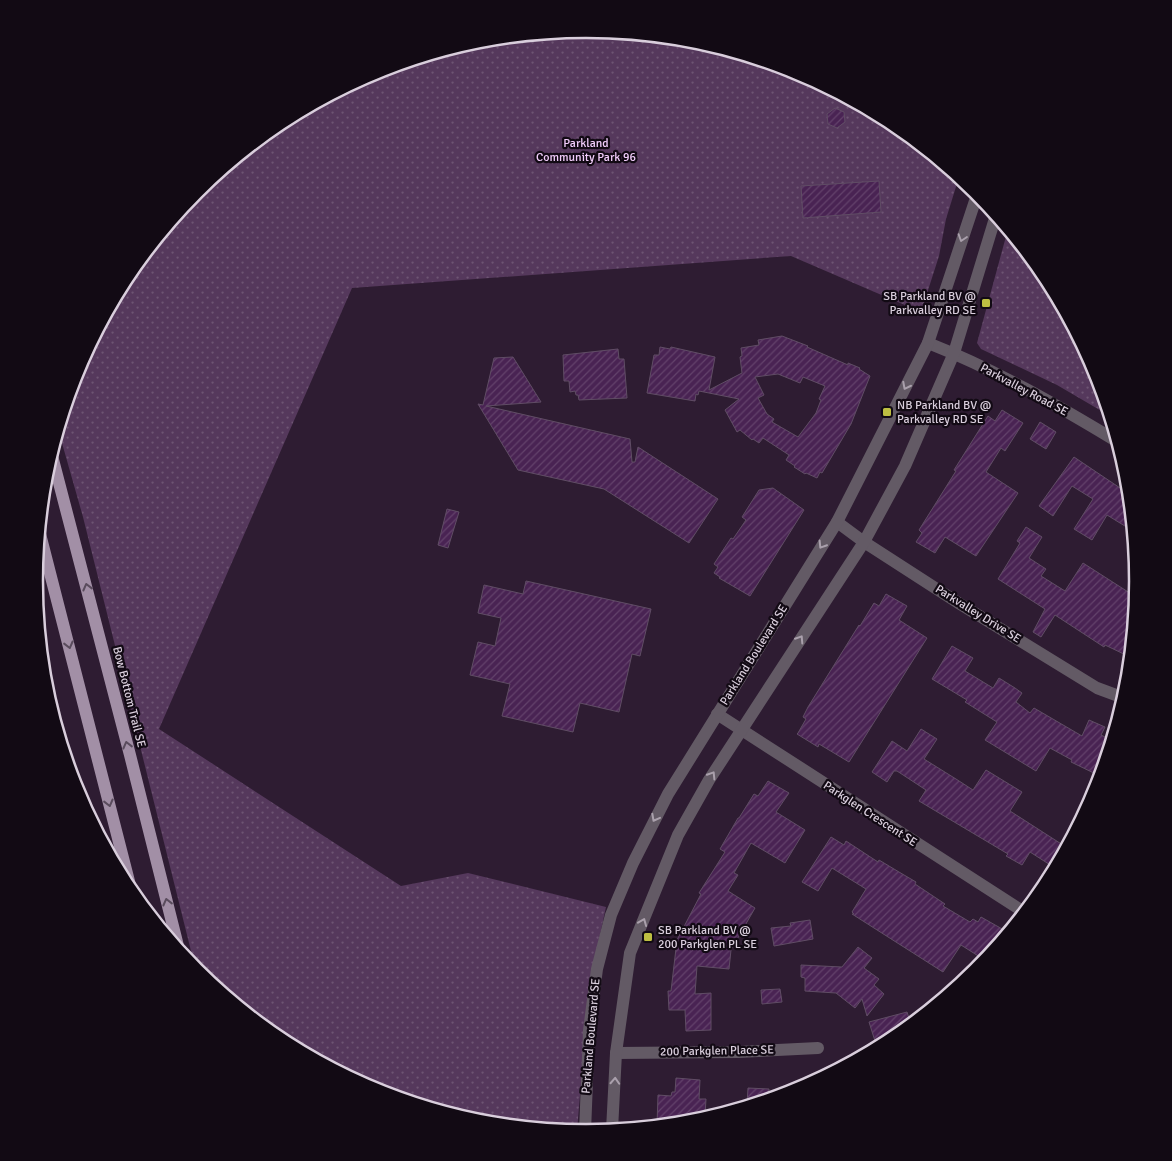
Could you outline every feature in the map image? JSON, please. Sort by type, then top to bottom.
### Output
[{"type":"main road","name":"Bow Bottom Trail SE","points":[[55,467],[175,936]]},
{"type":"main road","points":[[44,549],[125,867]]},
{"type":"street","name":"Parkland Boulevard SE","points":[[585,1124],[591,1012],[597,969],[611,915],[648,831],[668,794],[837,522],[928,343],[975,202]]},
{"type":"street","points":[[612,1123],[616,1053],[630,954],[678,836],[709,780],[864,542],[905,466],[954,353],[994,222]]},
{"type":"street","name":"Parkvalley Road SE","points":[[928,343],[954,353],[1046,400],[1109,437]]},
{"type":"street","name":"Parkvalley Drive SE","points":[[837,522],[864,542],[960,604],[1097,688],[1117,695]]},
{"type":"street","name":"Parkglen Crescent SE","points":[[716,714],[1019,909]]},
{"type":"street","name":"200 Parkglen Place SE","points":[[616,1053],[738,1052],[818,1048]]},
{"type":"green space","name":"Parkland Community Park 96","points":[[550,39],[622,39],[692,48],[761,66],[826,93],[888,129],[917,150],[957,184],[946,219],[939,256],[921,312],[791,256],[352,288],[159,729],[401,886],[468,873],[606,907],[593,967],[578,1124],[515,1119],[445,1105],[411,1095],[346,1068],[314,1051],[255,1011],[228,989],[192,953],[83,517],[62,440],[84,373],[99,340],[116,309],[155,250],[178,222],[228,172],[284,129],[346,93],[411,66],[480,48]]},
{"type":"green space","points":[[1006,237],[1037,279],[1073,340],[1088,373],[1101,411],[1057,385],[981,349],[977,343]]},
{"type":"building","points":[[835,108],[844,112],[845,122],[837,128],[828,124],[827,114]]},
{"type":"building","points":[[879,181],[881,212],[803,218],[801,186]]},
{"type":"building","points":[[782,336],[848,365],[848,363],[860,368],[870,376],[851,424],[822,473],[820,472],[817,478],[805,474],[794,467],[786,460],[789,455],[763,438],[759,443],[740,430],[737,432],[725,410],[739,399],[699,391],[698,395],[696,394],[695,401],[647,393],[654,355],[659,355],[660,347],[670,349],[671,347],[715,357],[709,390],[742,373],[741,348],[759,345],[758,340]],"holes":[[[778,374],[800,383],[803,377],[825,386],[819,399],[821,400],[816,413],[798,437],[772,422],[774,419],[767,414],[758,398],[764,395],[755,377]]]},
{"type":"building","points":[[618,349],[619,359],[624,359],[627,398],[579,400],[575,391],[570,392],[569,381],[564,381],[563,355]]},
{"type":"building","points":[[513,357],[541,402],[486,406],[630,439],[632,462],[635,462],[638,447],[718,499],[689,543],[604,489],[518,470],[478,404],[483,405],[494,358]]},
{"type":"building","points":[[1002,410],[1023,423],[1005,451],[1001,448],[986,472],[1018,493],[976,556],[945,537],[935,553],[916,542],[922,533],[919,530],[988,416],[995,421]]},
{"type":"building","points":[[1040,422],[1056,432],[1046,449],[1030,439]]},
{"type":"building","points":[[1074,457],[1121,489],[1126,527],[1107,515],[1092,540],[1074,529],[1093,499],[1072,486],[1053,516],[1039,506]]},
{"type":"building","points":[[773,488],[804,510],[750,596],[719,578],[714,573],[718,567],[714,564],[731,538],[733,539],[746,520],[742,517],[759,490]]},
{"type":"building","points":[[447,509],[459,512],[448,548],[438,545]]},
{"type":"building","points":[[1026,527],[1042,537],[1029,558],[1046,569],[1041,576],[1065,591],[1083,563],[1129,592],[1124,654],[1105,645],[1104,647],[1055,615],[1041,637],[1033,632],[1045,609],[998,579],[1020,543],[1017,541]]},
{"type":"building","points":[[526,581],[651,609],[640,656],[632,654],[619,712],[580,703],[573,732],[502,716],[510,684],[470,675],[478,642],[495,646],[501,618],[478,613],[484,585],[523,594]]},
{"type":"building","points":[[886,594],[907,606],[899,620],[927,638],[849,762],[819,744],[818,747],[797,734],[806,719],[803,717],[808,707],[859,625],[874,603],[879,606]]},
{"type":"building","points":[[952,646],[973,658],[965,671],[993,688],[999,678],[1015,688],[1022,693],[1016,702],[1030,713],[1034,708],[1082,736],[1089,720],[1105,727],[1101,735],[1105,737],[1094,773],[1071,762],[1072,760],[1050,748],[1036,771],[985,740],[997,722],[965,702],[967,700],[932,679]]},
{"type":"building","points":[[921,729],[937,739],[924,759],[973,790],[986,770],[1022,792],[1010,811],[1061,844],[1049,864],[1030,852],[1022,865],[1006,856],[1008,854],[919,801],[926,790],[897,771],[894,771],[887,782],[872,772],[892,741],[907,751]]},
{"type":"building","points":[[768,781],[789,793],[776,812],[805,830],[785,863],[751,843],[734,873],[738,875],[728,891],[755,908],[731,950],[729,969],[697,966],[695,994],[711,993],[711,1030],[686,1031],[685,1010],[669,1010],[668,991],[671,991],[677,940],[701,894],[699,893],[725,852],[720,849],[754,794],[758,796]]},
{"type":"building","points":[[831,837],[844,845],[846,841],[878,862],[879,860],[916,882],[915,884],[945,904],[943,906],[970,922],[973,919],[978,922],[981,917],[1002,929],[978,956],[961,945],[943,972],[852,914],[854,914],[852,912],[866,889],[832,868],[818,891],[802,882]]},
{"type":"building","points":[[810,920],[813,939],[774,946],[771,928],[791,926],[790,923]]},
{"type":"building","points":[[858,947],[872,958],[864,968],[879,979],[874,985],[884,994],[867,1016],[862,999],[855,1008],[836,993],[805,991],[805,978],[801,977],[801,965],[842,967]]},
{"type":"building","points":[[780,989],[782,1002],[762,1004],[761,990]]},
{"type":"building","points":[[907,1012],[909,1017],[875,1040],[869,1022]]},
{"type":"building","points":[[676,1078],[700,1080],[699,1099],[706,1099],[705,1110],[657,1119],[658,1095],[671,1096],[672,1092],[675,1092]]},
{"type":"building","points":[[748,1088],[769,1089],[769,1092],[747,1099]]},
{"type":"place","name":"SB Parkland BV @ Parkvalley RD SE","points":[[986,303]]},
{"type":"place","name":"NB Parkland BV @ Parkvalley RD SE","points":[[887,412]]},
{"type":"place","name":"SB Parkland BV @ 200 Parkglen PL SE","points":[[648,937]]}]
